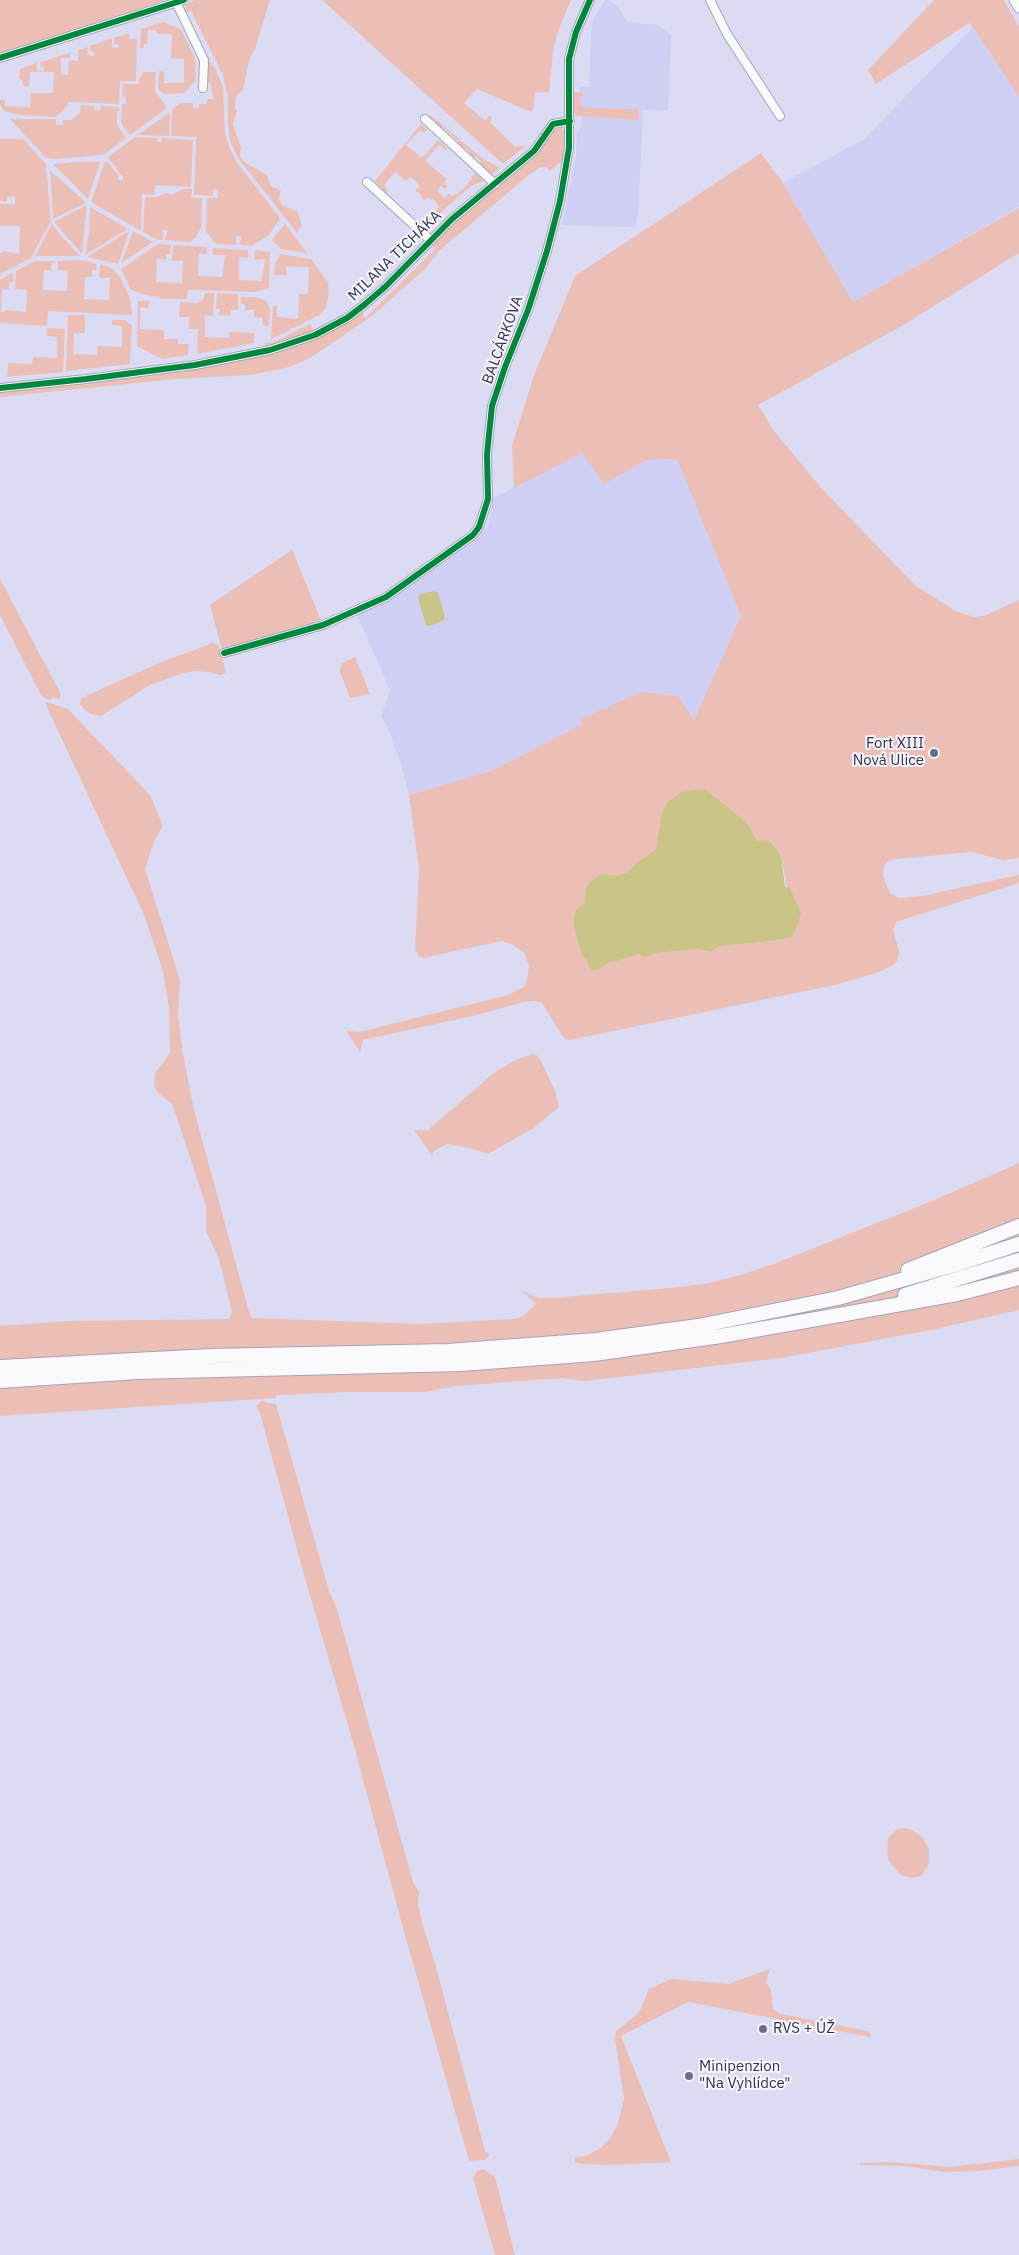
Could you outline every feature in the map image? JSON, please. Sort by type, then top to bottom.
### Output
[{"type":"highway","points":[[838,1298],[1019,1226]]},
{"type":"highway","points":[[0,1367],[155,1358],[438,1352],[596,1340],[689,1328],[838,1298],[954,1265],[1019,1244]]},
{"type":"highway","points":[[824,1316],[948,1283],[1019,1260]]},
{"type":"highway","points":[[0,1381],[137,1372],[388,1367],[528,1360],[649,1347],[957,1294],[1019,1278]]},
{"type":"street","points":[[0,58],[184,0]]},
{"type":"street","name":"BALCÁRKOVA","points":[[224,653],[323,625],[386,597],[473,535],[479,527],[488,499],[487,454],[492,406],[505,367],[528,310],[547,251],[568,159],[570,121],[569,59],[576,32],[590,0]]},
{"type":"street","points":[[710,0],[727,34],[780,116]]},
{"type":"street","points":[[1014,0],[1019,8]]},
{"type":"street","points":[[176,2],[204,60],[203,88]]},
{"type":"street","points":[[425,119],[495,184]]},
{"type":"street","name":"MILANA TICHÁKA","points":[[0,388],[148,372],[248,355],[288,345],[315,335],[353,314],[385,287],[430,240],[538,148],[554,124],[570,121]]},
{"type":"street","points":[[367,182],[430,240]]},
{"type":"shaded area","points":[[0,0],[166,0],[0,55]]},
{"type":"shaded area","points":[[196,0],[270,0],[255,49],[249,60],[243,90],[236,96],[235,108],[237,111],[233,123],[241,147],[240,155],[244,162],[267,175],[271,186],[281,191],[279,198],[283,206],[297,211],[302,225],[297,233],[238,158],[230,141],[228,99],[223,75],[191,11],[186,12],[185,10],[186,4]]},
{"type":"shaded area","points":[[322,0],[571,0],[558,31],[553,51],[549,93],[535,92],[534,106],[531,112],[477,89],[464,103],[486,121],[489,115],[492,118],[490,122],[515,147],[526,146],[503,164]]},
{"type":"shaded area","points":[[605,0],[619,8],[627,22],[658,25],[671,35],[668,111],[641,110],[643,115],[638,214],[635,227],[562,225],[576,156],[577,132],[581,128],[582,113],[576,113],[580,87],[589,87],[591,32],[594,18]]},
{"type":"shaded area","points":[[934,0],[1004,0],[1019,27],[1019,97],[969,23],[876,84],[868,70]]},
{"type":"shaded area","points":[[163,22],[181,29],[195,58],[196,80],[184,93],[164,94],[158,88],[159,71],[164,71],[164,83],[184,83],[184,59],[171,58],[172,34],[157,34],[156,30],[148,30],[147,44],[144,44],[144,48],[140,48],[141,29]]},
{"type":"shaded area","points":[[973,27],[1019,97],[1019,207],[853,302],[783,183],[864,139]]},
{"type":"shaded area","points":[[129,33],[129,39],[137,39],[136,81],[120,81],[119,104],[69,102],[63,111],[55,117],[20,115],[4,111],[0,100],[5,100],[5,106],[30,107],[31,93],[53,93],[54,72],[30,72],[29,86],[23,86],[23,80],[19,79],[20,69],[37,63],[37,70],[44,71],[44,67],[40,66],[40,62],[70,53],[70,58],[61,58],[61,74],[68,75],[69,60],[78,61],[78,50],[88,47],[87,55],[94,56],[94,52],[90,51],[90,46],[112,38],[112,47],[118,48],[119,44],[114,44],[114,38]]},
{"type":"shaded area","points":[[208,60],[215,68],[223,87],[225,133],[230,149],[238,164],[280,218],[269,235],[251,246],[240,245],[241,236],[236,236],[236,245],[216,244],[206,232],[207,198],[218,198],[218,190],[213,189],[213,196],[194,195],[196,137],[171,136],[172,110],[180,103],[193,103],[193,108],[199,108],[199,104],[207,104],[207,99],[213,99],[211,83],[207,82]]},
{"type":"shaded area","points":[[144,72],[156,72],[155,91],[167,108],[130,135],[121,123],[122,104],[126,104],[126,97],[122,97],[123,84],[138,84],[139,78]]},
{"type":"shaded area","points":[[574,92],[583,93],[583,96],[580,96],[580,105],[583,108],[638,109],[639,120],[576,116],[574,112]]},
{"type":"shaded area","points":[[81,105],[94,106],[94,110],[100,110],[101,106],[119,107],[119,111],[117,111],[117,125],[126,138],[103,155],[56,159],[46,158],[10,119],[56,119],[56,125],[63,125],[63,120],[71,120],[80,113]]},
{"type":"shaded area","points":[[170,112],[169,136],[138,135]]},
{"type":"shaded area","points":[[432,116],[482,158],[500,168],[491,175],[479,164],[481,161],[475,156],[473,159],[469,155],[470,152],[457,144],[459,142],[443,127],[440,128],[436,125],[437,122],[432,117],[430,120],[428,117]]},
{"type":"shaded area","points":[[421,124],[427,130],[424,133],[420,130],[406,145],[422,158],[438,140],[447,148],[445,150],[439,145],[425,161],[447,179],[444,183],[447,186],[445,189],[441,186],[437,191],[444,198],[449,194],[452,196],[459,193],[475,173],[484,181],[471,186],[424,227],[418,224],[421,220],[425,223],[439,207],[433,199],[431,200],[428,197],[425,201],[415,191],[420,186],[411,177],[406,181],[395,172],[384,185],[388,190],[384,193],[383,189],[375,181]]},
{"type":"shaded area","points":[[560,127],[565,132],[564,159],[550,171],[547,167],[541,167],[530,174],[440,250],[426,268],[372,316],[310,358],[289,367],[251,375],[175,379],[0,397],[0,391],[106,381],[241,360],[308,342],[362,312],[365,318],[435,249],[431,244],[533,158],[553,131]]},
{"type":"shaded area","points":[[135,137],[157,138],[157,142],[162,142],[162,138],[193,140],[191,187],[155,185],[154,195],[142,194],[141,231],[91,202],[105,161],[108,162],[118,175],[118,180],[123,180],[123,175],[121,175],[108,157]]},
{"type":"shaded area","points":[[0,139],[23,139],[46,164],[51,221],[31,258],[0,274],[0,253],[3,253],[3,251],[19,254],[20,226],[0,226],[0,204],[15,204],[15,197],[7,197],[7,202],[0,201]]},
{"type":"shaded area","points":[[761,153],[783,183],[853,302],[1019,208],[1019,253],[902,326],[758,405],[774,431],[823,490],[916,586],[957,612],[975,617],[984,616],[1019,600],[1019,858],[1003,860],[971,852],[895,859],[887,862],[884,867],[883,876],[890,893],[899,898],[922,896],[1019,875],[1019,883],[896,922],[893,930],[899,951],[898,960],[892,966],[876,973],[839,984],[570,1040],[564,1038],[542,1003],[535,1001],[524,1002],[477,1015],[363,1040],[360,1052],[346,1031],[359,1032],[508,995],[524,987],[527,981],[529,965],[524,953],[513,945],[502,941],[423,958],[418,955],[415,950],[419,869],[409,795],[491,771],[581,725],[581,719],[641,692],[678,696],[694,720],[741,616],[677,459],[647,460],[604,484],[582,453],[514,488],[512,446],[534,375],[575,276]],"holes":[[[748,824],[757,841],[781,854],[795,930],[793,937],[773,941],[720,946],[710,952],[698,949],[657,953],[644,958],[638,954],[607,963],[599,970],[581,953],[573,924],[575,911],[617,876],[628,872],[635,864],[656,849],[658,841]]]},
{"type":"shaded area","points":[[100,162],[88,199],[53,164]]},
{"type":"shaded area","points":[[50,171],[68,186],[86,203],[53,219]]},
{"type":"shaded area","points":[[183,189],[192,189],[191,198],[202,198],[201,228],[196,237],[190,242],[165,240],[168,230],[163,230],[163,240],[158,240],[143,232],[145,197],[157,197],[167,193],[171,195]]},
{"type":"shaded area","points":[[87,205],[82,254],[54,222]]},
{"type":"shaded area","points":[[90,207],[128,229],[85,255],[89,233]]},
{"type":"shaded area","points":[[52,223],[57,231],[80,256],[35,256]]},
{"type":"shaded area","points":[[285,224],[308,254],[281,249],[272,240]]},
{"type":"shaded area","points":[[130,230],[118,264],[87,257]]},
{"type":"shaded area","points":[[133,231],[153,242],[121,263]]},
{"type":"shaded area","points":[[158,244],[171,245],[170,254],[166,254],[166,260],[157,258],[156,282],[182,283],[183,261],[172,261],[173,245],[207,247],[207,254],[199,254],[198,276],[222,277],[225,255],[213,255],[213,248],[248,250],[248,258],[239,257],[239,280],[262,281],[265,259],[254,260],[255,250],[270,252],[269,288],[255,292],[188,290],[187,299],[160,299],[160,297],[131,290],[121,269]]},
{"type":"shaded area","points":[[280,254],[311,259],[328,282],[329,295],[325,309],[319,315],[271,339],[273,306],[277,305],[277,317],[298,319],[299,294],[308,294],[309,267],[286,266],[287,275],[274,275],[275,264]]},
{"type":"shaded area","points":[[80,260],[97,264],[96,270],[92,270],[92,277],[85,277],[84,299],[109,300],[110,278],[99,278],[100,264],[106,266],[114,270],[121,279],[130,298],[132,315],[48,311],[47,326],[0,323],[0,280],[13,272],[13,282],[9,282],[9,289],[2,289],[1,312],[5,312],[5,310],[26,312],[27,290],[15,289],[16,271],[35,261],[55,261],[55,263],[51,263],[51,270],[44,270],[43,290],[67,291],[68,271],[58,270],[58,261]]},
{"type":"shaded area","points":[[205,293],[214,293],[213,316],[205,315],[205,337],[229,338],[230,332],[254,333],[254,343],[197,354],[198,329],[189,329],[189,317],[179,317],[180,302],[197,303],[203,300]]},
{"type":"shaded area","points":[[217,293],[238,294],[238,310],[231,310],[230,315],[219,315],[220,309],[216,309]]},
{"type":"shaded area","points":[[241,297],[256,297],[266,301],[270,309],[269,326],[263,326],[263,318],[254,317],[254,310],[245,310],[245,304],[241,304]]},
{"type":"shaded area","points":[[138,301],[149,301],[148,308],[140,307],[140,329],[164,330],[164,339],[178,339],[178,344],[189,344],[188,355],[162,359],[137,346]]},
{"type":"shaded area","points":[[68,315],[85,315],[85,333],[74,333],[73,354],[97,355],[98,346],[122,347],[122,326],[112,325],[112,320],[124,320],[132,325],[130,364],[66,371]]},
{"type":"shaded area","points":[[310,324],[314,331],[278,344],[268,346],[263,344],[276,341]]},
{"type":"shaded area","points":[[47,328],[65,329],[63,372],[7,377],[8,363],[32,364],[33,357],[57,358],[57,337],[47,336]]},
{"type":"shaded area","points":[[582,453],[604,483],[647,460],[677,459],[742,616],[694,720],[582,725],[491,771],[409,795],[401,764],[388,728],[381,717],[390,690],[357,615],[412,584],[488,527],[493,498]]},
{"type":"shaded area","points":[[292,550],[321,620],[222,650],[210,605]]},
{"type":"shaded area","points":[[0,579],[61,694],[59,699],[53,697],[50,700],[41,695],[0,615]]},
{"type":"shaded area","points":[[435,591],[438,593],[445,617],[444,620],[430,626],[426,625],[418,598],[420,594]]},
{"type":"shaded area","points":[[212,642],[219,646],[226,672],[224,674],[196,671],[183,673],[150,685],[101,716],[86,711],[80,704],[81,698]]},
{"type":"shaded area","points":[[355,657],[370,694],[350,698],[339,669],[342,667],[341,664]]},
{"type":"shaded area","points":[[45,703],[68,709],[150,795],[163,826],[154,841],[145,869],[180,980],[178,1015],[183,1054],[194,1110],[252,1318],[420,1324],[513,1319],[522,1317],[536,1304],[522,1291],[539,1298],[553,1298],[708,1283],[774,1264],[937,1199],[1019,1163],[1019,1310],[931,1330],[781,1358],[585,1381],[562,1378],[456,1386],[426,1392],[351,1392],[277,1395],[275,1398],[0,1416],[0,1326],[68,1321],[229,1319],[232,1312],[219,1259],[206,1231],[206,1206],[177,1118],[172,1104],[157,1092],[154,1085],[155,1073],[170,1053],[169,1008],[163,971],[144,915]]},
{"type":"shaded area","points":[[705,789],[748,824],[757,841],[768,840],[781,855],[785,887],[790,888],[801,914],[793,937],[773,941],[720,946],[711,952],[698,949],[657,953],[644,958],[638,954],[607,963],[599,970],[591,971],[581,953],[573,924],[575,911],[585,903],[586,889],[589,883],[600,874],[617,876],[628,872],[635,864],[656,849],[662,813],[668,802],[682,792]]},
{"type":"shaded area","points":[[534,1054],[538,1056],[542,1063],[556,1093],[559,1107],[534,1128],[488,1154],[471,1148],[447,1144],[434,1151],[432,1156],[414,1130],[428,1130],[496,1071],[520,1058]]},
{"type":"shaded area","points":[[262,1400],[267,1403],[276,1404],[329,1591],[336,1606],[413,1882],[419,1892],[418,1904],[423,1926],[435,1963],[485,2151],[490,2155],[484,2160],[469,2161],[354,1746],[304,1575],[260,1413],[256,1406]]},
{"type":"shaded area","points":[[905,1828],[914,1831],[923,1838],[929,1849],[929,1864],[921,1876],[912,1878],[901,1875],[889,1861],[887,1854],[888,1838],[897,1829]]},
{"type":"shaded area","points":[[770,1969],[766,1982],[771,1990],[773,2009],[781,2014],[868,2031],[871,2035],[870,2037],[688,2002],[621,2036],[671,2162],[611,2165],[575,2162],[575,2158],[588,2155],[601,2148],[611,2137],[617,2126],[624,2099],[615,2038],[616,2031],[639,2013],[649,1989],[671,1979],[728,1984]]},
{"type":"shaded area","points":[[1019,2159],[1019,2166],[979,2171],[943,2172],[906,2166],[860,2165],[860,2163],[892,2162],[950,2167]]},
{"type":"shaded area","points":[[483,2169],[495,2177],[515,2255],[495,2255],[473,2178],[477,2171]]},
{"type":"cycle path","points":[[0,58],[184,0]]},
{"type":"cycle path","points":[[224,653],[323,625],[386,597],[473,535],[479,527],[488,499],[487,454],[492,406],[505,367],[528,310],[547,251],[560,201],[569,148],[569,59],[576,32],[590,0]]},
{"type":"cycle path","points":[[0,388],[195,365],[270,350],[315,335],[347,318],[385,287],[452,219],[534,151],[553,124],[570,121]]},
{"type":"place","name":"Fort XIII Nová Ulice","points":[[934,753]]},
{"type":"place","name":"RVS + ÚŽ","points":[[763,2029]]},
{"type":"place","name":"Minipenzion \"Na Vyhlídce\"","points":[[689,2076]]}]
